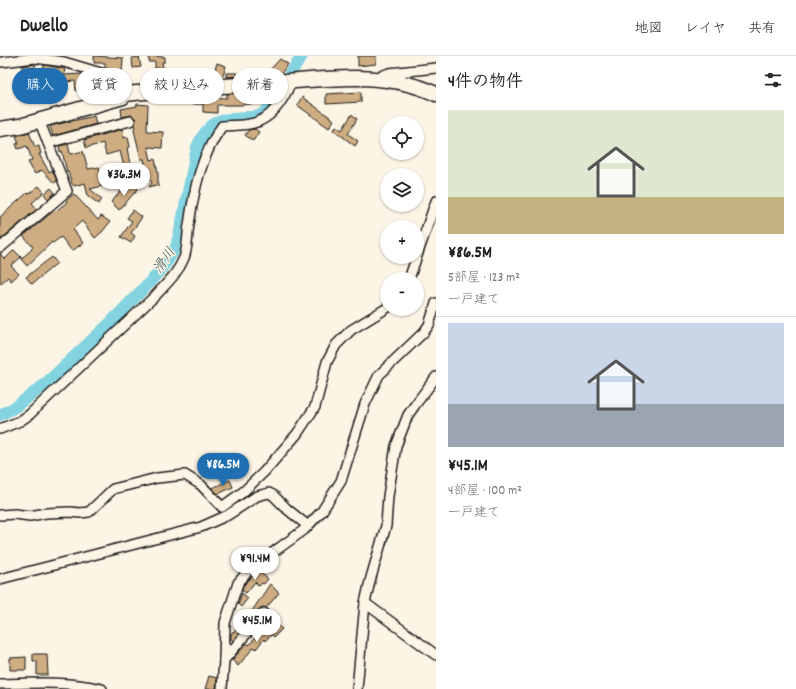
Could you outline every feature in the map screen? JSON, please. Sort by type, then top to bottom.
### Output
[{"type":"highway","points":[[132,93],[362,77],[418,86],[436,94]]},
{"type":"highway","points":[[0,129],[20,126],[98,104]]},
{"type":"street","points":[[2,62],[35,58],[64,62],[84,68]]},
{"type":"street","points":[[373,78],[389,74],[436,68]]},
{"type":"street","points":[[0,429],[20,421],[29,415],[156,295],[174,275],[184,256],[196,183],[212,141],[222,126],[254,123],[274,112],[287,92],[291,82]]},
{"type":"street","points":[[0,248],[67,191],[39,120]]},
{"type":"street","points":[[48,143],[130,121]]},
{"type":"street","points":[[411,272],[436,201]]},
{"type":"street","points":[[222,689],[225,623],[238,583],[250,569],[304,530],[322,511],[341,481],[365,404],[379,375],[424,332],[429,325],[436,303]]},
{"type":"street","points":[[0,515],[15,514],[30,516],[46,513],[89,512],[113,489],[157,478],[185,474],[201,485],[222,507],[243,492],[264,472],[297,434],[315,407],[327,362],[336,345],[351,330],[380,312]]},
{"type":"street","points":[[357,689],[366,603],[370,581],[386,526],[388,496],[396,446],[412,410],[436,378]]},
{"type":"street","points":[[0,579],[201,527],[228,515],[257,496],[269,493],[308,526]]},
{"type":"street","points":[[366,603],[436,655]]},
{"type":"street","points":[[224,660],[264,613]]},
{"type":"street","points":[[0,684],[63,683],[102,689]]},
{"type":"building","points":[[94,56],[123,58],[122,68],[105,68],[105,63],[94,63]]},
{"type":"building","points":[[149,56],[165,57],[165,62],[162,62],[163,68],[155,68],[155,62],[149,62]]},
{"type":"building","points":[[358,56],[376,56],[376,64],[358,66]]},
{"type":"building","points":[[139,57],[141,67],[133,68],[132,58]]},
{"type":"building","points":[[280,59],[288,64],[285,68],[272,68]]},
{"type":"building","points":[[217,63],[226,66],[224,73],[224,68],[216,68]]},
{"type":"building","points":[[35,64],[35,68],[22,68],[22,66]]},
{"type":"building","points":[[44,65],[60,68],[44,68]]},
{"type":"building","points":[[226,73],[232,73],[232,76],[226,77]]},
{"type":"building","points":[[76,74],[76,91],[75,81],[68,82],[68,75]]},
{"type":"building","points":[[361,92],[361,102],[326,104],[326,94]]},
{"type":"building","points":[[227,94],[232,94],[232,104],[250,104],[217,105],[217,113],[203,112],[203,104],[224,104],[224,98],[227,98]]},
{"type":"building","points":[[302,97],[334,120],[329,128],[297,105]]},
{"type":"building","points":[[137,104],[148,105],[147,131],[163,132],[162,148],[148,147],[151,160],[155,159],[158,173],[158,187],[156,185],[149,187],[152,182],[148,178],[144,159],[141,159],[134,130],[136,119],[131,115],[122,117],[121,109],[137,106]]},
{"type":"building","points":[[352,114],[357,119],[348,134],[358,141],[355,146],[334,130],[336,126],[342,130]]},
{"type":"building","points":[[94,116],[96,124],[53,136],[50,126]]},
{"type":"building","points":[[123,129],[124,138],[128,137],[130,147],[127,148],[130,164],[132,164],[133,170],[125,171],[120,151],[106,155],[103,143],[86,148],[84,140]]},
{"type":"building","points":[[255,129],[259,132],[253,141],[245,135],[249,130]]},
{"type":"building","points":[[29,132],[35,147],[39,146],[41,154],[39,154],[49,172],[52,170],[57,181],[54,183],[42,170],[35,174],[28,162],[32,160],[27,146],[18,149],[16,144],[19,143],[16,136]]},
{"type":"building","points":[[68,144],[70,153],[72,154],[83,151],[88,169],[99,167],[101,174],[120,169],[123,181],[90,189],[102,199],[99,204],[88,196],[85,183],[74,186],[72,184],[68,171],[67,172],[62,151],[60,152],[59,146]]},
{"type":"building","points":[[136,185],[138,189],[119,210],[111,202],[125,187],[125,190]]},
{"type":"building","points":[[39,186],[44,192],[32,203],[37,209],[0,240],[0,217],[27,193],[28,194]]},
{"type":"building","points":[[51,188],[55,193],[48,199],[44,194]]},
{"type":"building","points":[[74,194],[98,220],[101,216],[110,222],[95,238],[82,221],[73,229],[83,243],[72,251],[61,237],[53,243],[52,242],[27,266],[21,259],[33,247],[23,236],[67,202],[66,201]]},
{"type":"building","points":[[133,210],[142,217],[131,233],[135,236],[131,243],[121,237],[132,221],[127,218]]},
{"type":"building","points":[[14,250],[21,257],[11,266],[19,274],[11,281],[8,277],[0,284],[0,254],[5,259]]},
{"type":"building","points":[[52,257],[57,263],[32,284],[26,277]]},
{"type":"building","points":[[230,480],[233,487],[218,494],[212,488]]},
{"type":"building","points":[[258,571],[268,579],[264,584],[262,583],[259,586],[255,582],[246,593],[242,590],[243,586]]},
{"type":"building","points":[[270,584],[279,593],[266,608],[262,607],[259,609],[233,641],[231,639],[231,635],[233,631],[234,632],[249,613],[250,614]]},
{"type":"building","points":[[242,593],[248,598],[241,607],[238,604]]},
{"type":"building","points":[[275,621],[282,629],[274,637],[272,634],[265,641],[264,639],[256,649],[254,647],[238,666],[232,660],[247,643],[249,645]]},
{"type":"building","points":[[33,654],[47,654],[48,675],[37,675],[37,661],[33,661]]},
{"type":"building","points":[[26,657],[26,670],[10,670],[10,658]]},
{"type":"building","points":[[209,676],[217,678],[216,689],[205,689]]},
{"type":"waterway","name":"滑川","points":[[290,74],[302,56]]},
{"type":"waterway","name":"滑川","points":[[0,415],[17,406],[44,385],[112,321],[150,282],[166,263],[176,247],[197,147],[206,131],[211,126],[222,120],[255,117],[260,115],[265,112],[272,104]]}]
